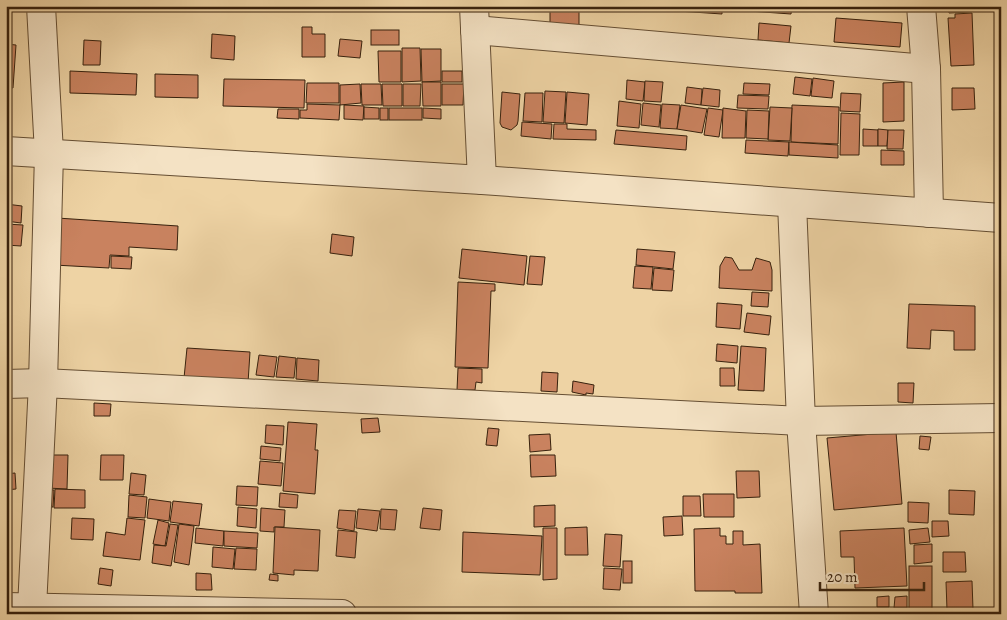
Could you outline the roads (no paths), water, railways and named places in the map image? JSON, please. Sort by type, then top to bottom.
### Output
[{"type":"street","points":[[42,6],[49,154],[43,383],[19,608],[342,614]]},
{"type":"street","points":[[921,6],[926,69],[929,213]]},
{"type":"street","points":[[482,180],[474,18],[926,69]]},
{"type":"street","points":[[6,151],[482,180],[1001,218]]},
{"type":"street","points":[[792,203],[801,421],[814,614]]},
{"type":"street","points":[[6,384],[43,383],[801,421],[1001,418]]}]
